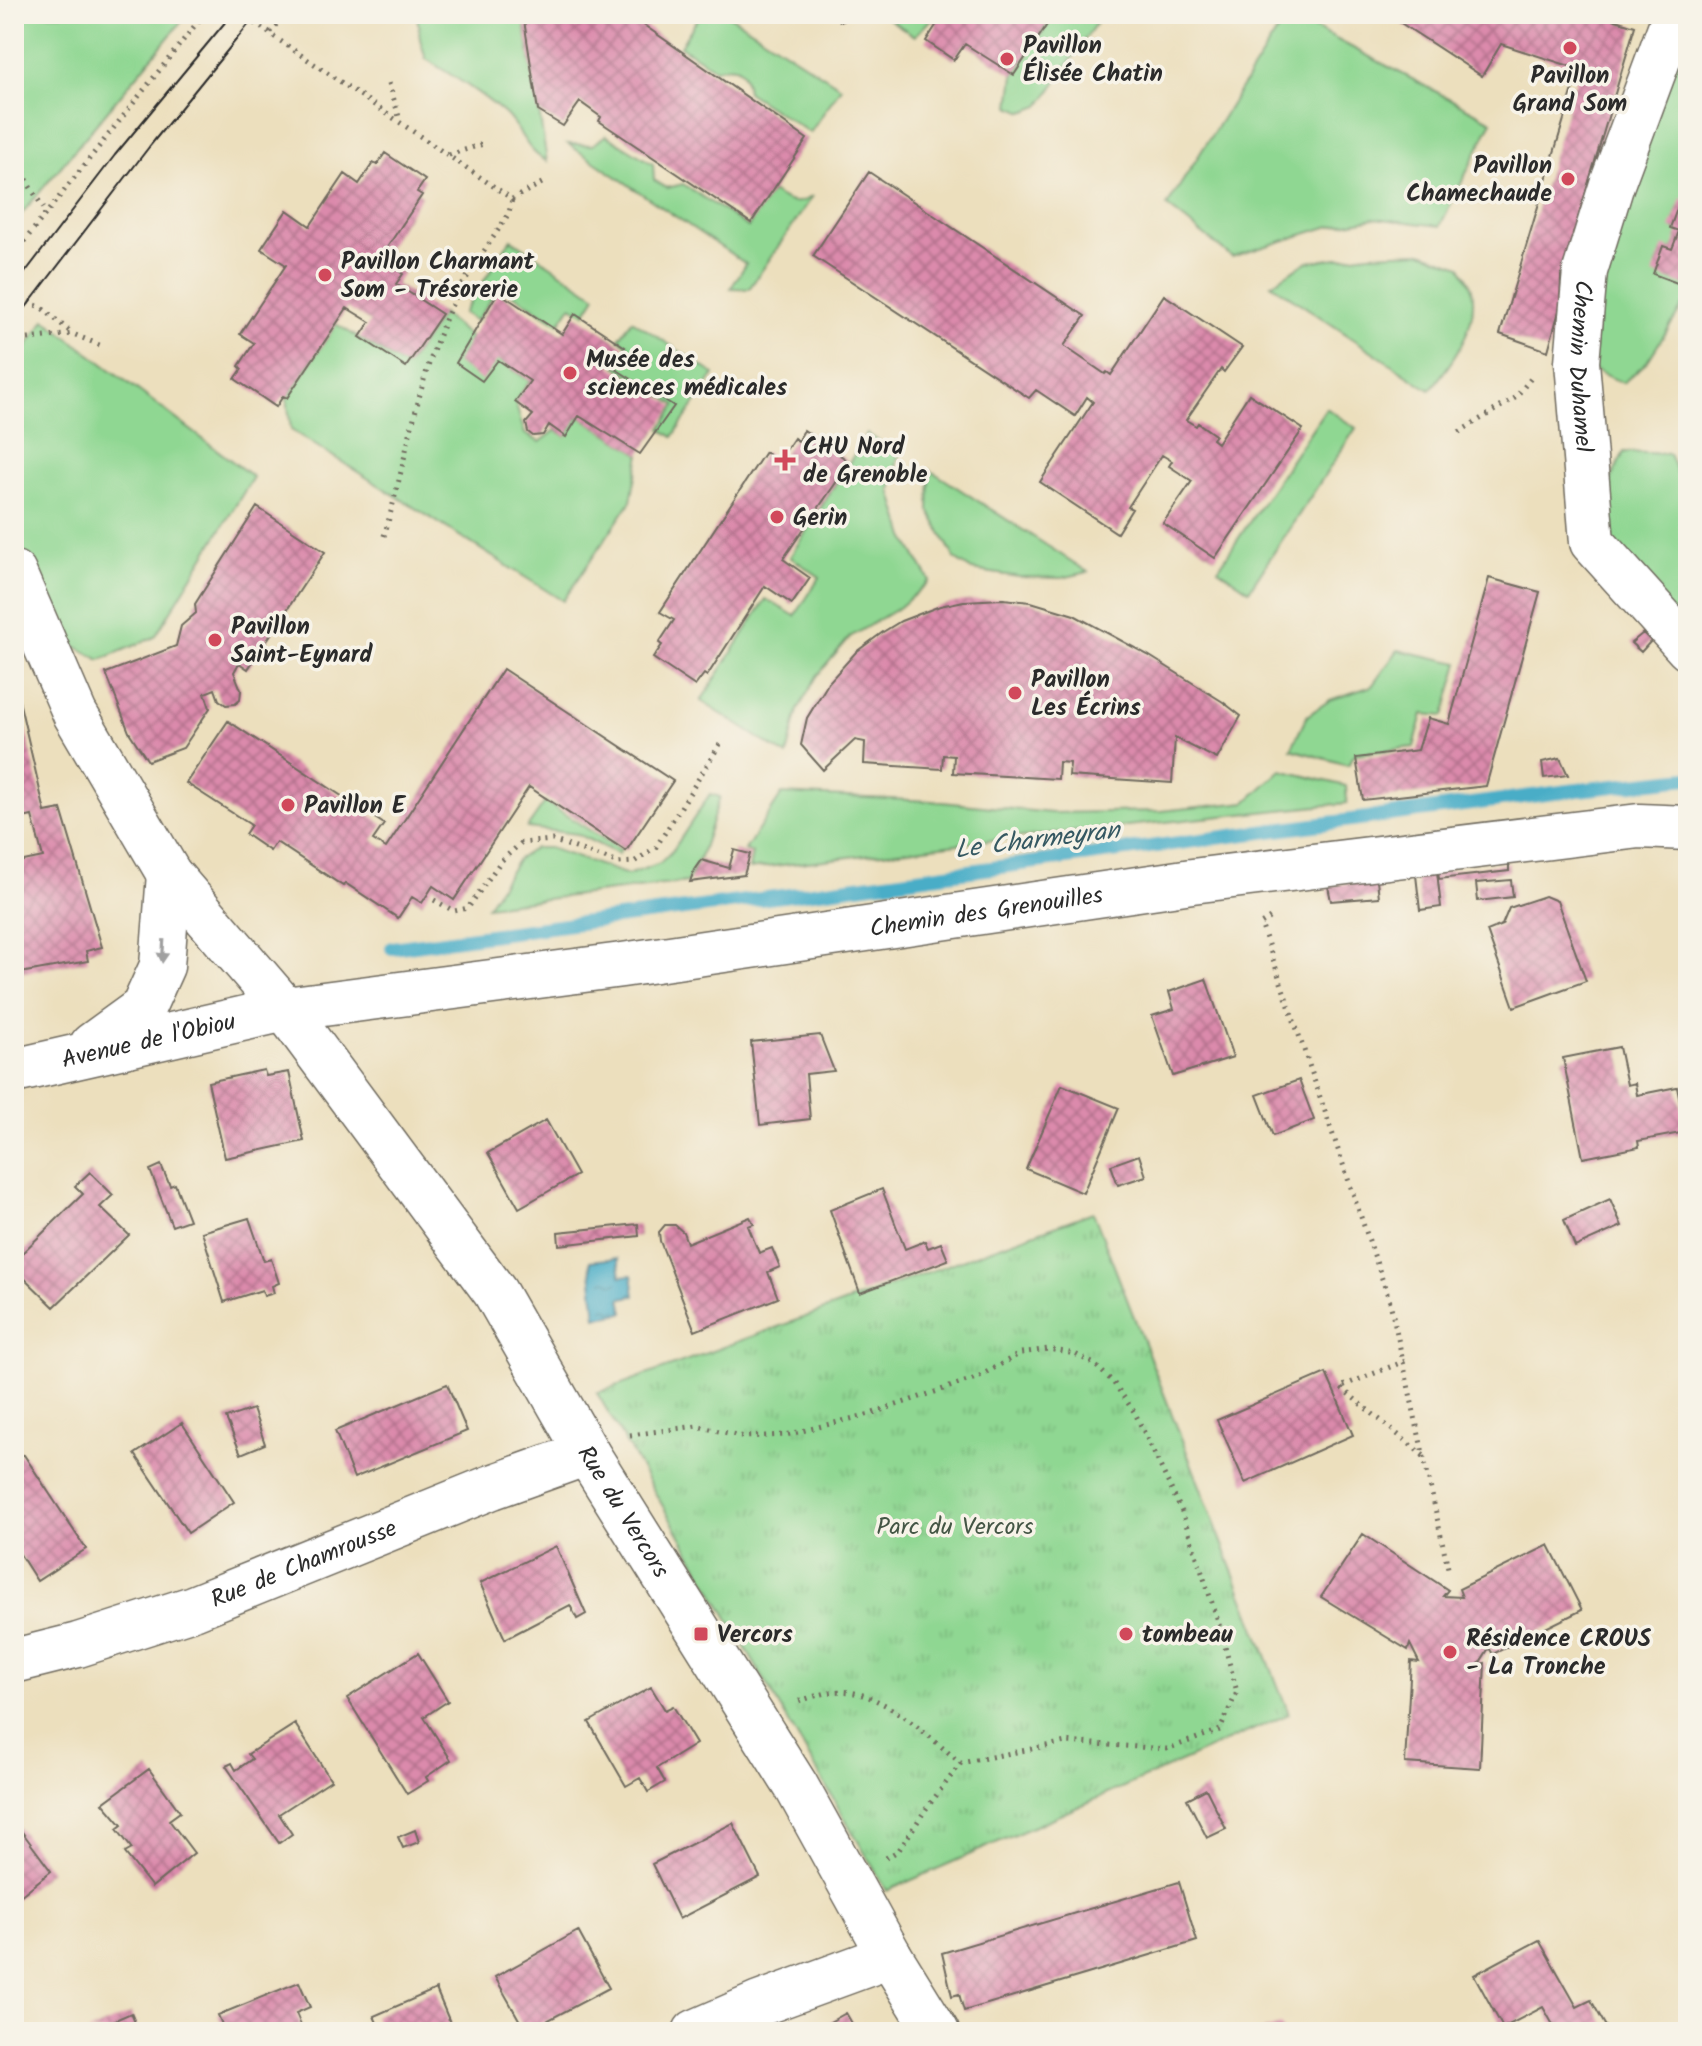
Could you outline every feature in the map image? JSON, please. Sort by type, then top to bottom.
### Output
[{"type":"street","name":"Chemin Duhamel","points":[[1675,14],[1612,184],[1585,271],[1577,362],[1592,542],[1688,648]]},
{"type":"street","name":"Rue du Vercors","points":[[14,573],[75,714],[169,874],[285,1009],[495,1292],[591,1458],[796,1786],[890,1956],[937,2032]]},
{"type":"street","name":"Chemin des Grenouilles","points":[[285,1009],[638,962],[1192,881],[1639,826],[1688,828]]},
{"type":"street","points":[[80,1054],[143,1008],[162,966],[169,874]]},
{"type":"street","name":"Avenue de l'Obiou","points":[[14,1071],[285,1009]]},
{"type":"street","name":"Rue de Chamrousse","points":[[14,1661],[78,1645],[193,1608],[492,1487],[591,1458]]},
{"type":"street","points":[[695,2032],[759,2004],[890,1956]]},
{"type":"path","points":[[14,254],[204,14]]},
{"type":"path","points":[[241,14],[512,199]]},
{"type":"path","points":[[270,32],[285,14]]},
{"type":"path","points":[[841,22],[842,14]]},
{"type":"path","points":[[389,83],[400,123]]},
{"type":"path","points":[[14,141],[29,185],[46,212]]},
{"type":"path","points":[[448,155],[483,144]]},
{"type":"path","points":[[384,536],[418,399],[451,306],[509,213],[512,199],[542,183]]},
{"type":"path","points":[[14,295],[42,308],[73,334],[102,346]]},
{"type":"path","points":[[20,340],[73,334]]},
{"type":"path","points":[[1459,432],[1515,398],[1546,361],[1577,362]]},
{"type":"path","points":[[434,900],[454,911],[468,908],[501,861],[521,843],[552,840],[619,863],[634,862],[656,847],[722,741]]},
{"type":"path","points":[[1279,911],[1261,924],[1390,1302],[1448,1568]]},
{"type":"path","points":[[591,1458],[617,1448],[622,1436],[697,1426],[745,1437],[786,1435],[870,1414],[976,1378],[1021,1353],[1048,1349],[1075,1354],[1094,1364],[1113,1382],[1135,1413],[1182,1512],[1219,1624],[1237,1692],[1220,1730],[1167,1749],[1066,1742],[961,1763],[899,1850],[847,1880]]},
{"type":"path","points":[[1405,1361],[1340,1387],[1424,1456]]},
{"type":"path","points":[[757,1724],[794,1702],[834,1691],[855,1694],[891,1707],[961,1763]]},
{"type":"green space","points":[[14,14],[188,14],[14,223]]},
{"type":"green space","points":[[417,14],[523,14],[547,161],[534,152],[505,114],[426,59]]},
{"type":"green space","points":[[701,14],[727,14],[841,87],[810,133],[747,92],[739,69],[730,66],[715,69],[680,46]]},
{"type":"green space","points":[[881,14],[936,14],[915,36]]},
{"type":"green space","points":[[1054,14],[1102,14],[1040,106],[1024,112],[1010,106],[1014,75]]},
{"type":"green space","points":[[1288,14],[1492,121],[1440,226],[1374,218],[1327,227],[1232,257],[1167,206]]},
{"type":"green space","points":[[1688,14],[1688,298],[1647,362],[1623,383],[1591,369],[1606,229]]},
{"type":"green space","points":[[606,135],[653,164],[654,180],[667,188],[683,184],[748,227],[771,192],[792,202],[813,196],[749,289],[731,288],[746,264],[568,144],[593,145]]},
{"type":"green space","points":[[511,239],[596,296],[585,314],[571,306],[559,324],[500,286],[476,321],[463,313]]},
{"type":"green space","points":[[1422,252],[1461,266],[1471,287],[1473,304],[1462,344],[1430,390],[1271,284],[1307,262],[1369,254]]},
{"type":"green space","points":[[442,314],[470,337],[467,347],[498,360],[530,381],[515,402],[525,434],[540,442],[556,430],[566,436],[579,416],[640,454],[631,501],[563,601],[291,430],[287,398],[336,324],[406,367]]},
{"type":"green space","points":[[45,320],[253,477],[155,637],[100,660],[73,645],[14,536],[14,365]]},
{"type":"green space","points":[[632,320],[714,374],[673,437],[661,429],[676,405],[616,366],[629,346],[619,339]]},
{"type":"green space","points":[[1326,408],[1356,428],[1249,590],[1218,569]]},
{"type":"green space","points":[[867,434],[899,453],[891,490],[905,537],[930,581],[900,607],[850,637],[817,676],[798,710],[787,756],[701,701],[766,599],[795,616],[820,577],[790,557]]},
{"type":"green space","points":[[1624,452],[1669,454],[1688,500],[1688,636],[1604,545],[1601,500]]},
{"type":"green space","points":[[930,470],[1088,572],[1062,578],[1019,577],[972,570],[955,559],[929,510]]},
{"type":"green space","points":[[1398,650],[1459,663],[1444,716],[1423,714],[1414,747],[1355,754],[1348,765],[1291,749],[1307,716],[1330,700],[1372,686]]},
{"type":"green space","points":[[1281,770],[1346,786],[1347,803],[749,869],[752,853],[745,850],[782,794],[932,801],[1052,813],[1161,811],[1246,802]]},
{"type":"green space","points":[[710,794],[720,797],[700,857],[687,882],[487,906],[518,859],[535,848],[549,848],[628,875],[660,863],[673,850]]},
{"type":"green space","points":[[545,802],[621,850],[618,854],[577,834],[527,828]]},
{"type":"green space","name":"Parc du Vercors","points":[[1093,1212],[1289,1714],[887,1891],[597,1393]]},
{"type":"water","points":[[618,1258],[621,1276],[632,1275],[635,1296],[621,1298],[624,1313],[596,1317],[590,1261]]},
{"type":"building","points":[[523,14],[628,14],[807,139],[751,223],[599,121],[601,117],[580,102],[563,126],[538,111]]},
{"type":"building","name":"Pavillon Élisée Chatin","points":[[936,14],[1054,14],[1014,75],[965,44],[954,60],[926,41],[937,24],[931,21]]},
{"type":"building","points":[[1387,14],[1596,14],[1635,26],[1561,276],[1560,307],[1548,351],[1500,334],[1579,69],[1501,44],[1482,76]]},
{"type":"building","name":"Pavillon Charmant Som - Trésorerie","points":[[385,153],[425,180],[417,192],[422,195],[380,258],[403,274],[396,284],[442,314],[406,367],[360,337],[370,322],[347,308],[287,398],[283,396],[276,407],[235,379],[242,369],[239,366],[254,343],[240,334],[286,265],[261,249],[287,210],[310,226],[345,174],[359,184],[373,163],[377,165]]},
{"type":"building","points":[[869,172],[1085,316],[1064,346],[1105,374],[1111,375],[1164,295],[1242,347],[1224,372],[1221,369],[1186,420],[1196,426],[1198,423],[1215,435],[1212,439],[1217,443],[1249,394],[1303,429],[1215,558],[1163,523],[1192,481],[1169,466],[1172,461],[1162,455],[1128,507],[1132,509],[1117,533],[1040,482],[1093,402],[1087,397],[1075,416],[1036,390],[1029,398],[813,256]]},
{"type":"building","points":[[1681,198],[1688,200],[1688,287],[1653,274],[1663,246],[1672,249],[1679,231],[1670,228]]},
{"type":"building","name":"Musée des sciences médicales","points":[[498,292],[562,334],[575,314],[625,347],[611,366],[674,406],[640,454],[579,416],[566,437],[549,425],[543,435],[533,436],[528,432],[526,423],[533,415],[515,402],[530,381],[498,360],[482,381],[456,363]]},
{"type":"building","name":"Gerin","points":[[804,430],[847,460],[838,472],[842,474],[783,559],[810,578],[792,604],[765,586],[707,676],[704,674],[695,686],[653,658],[674,620],[660,612],[765,452],[778,462],[794,438],[798,441]]},
{"type":"building","name":"Pavillon Saint-Eynard","points":[[257,507],[325,552],[248,669],[239,663],[234,672],[241,690],[240,700],[226,705],[219,700],[215,689],[205,693],[210,708],[183,748],[148,761],[129,732],[106,673],[176,646],[181,626],[196,613],[195,604]]},
{"type":"building","points":[[1489,578],[1540,592],[1486,786],[1363,800],[1356,758],[1418,750],[1428,718],[1449,724]]},
{"type":"building","name":"Pavillon Les Écrins","points":[[1003,599],[1031,602],[1074,615],[1148,655],[1223,702],[1241,716],[1217,759],[1175,738],[1172,783],[1069,776],[1070,763],[1059,762],[1058,779],[953,773],[954,756],[943,755],[942,769],[864,764],[865,742],[855,740],[823,770],[801,745],[807,718],[829,682],[856,652],[883,632],[901,621],[940,606]]},
{"type":"building","points":[[1643,633],[1651,641],[1641,652],[1631,643]]},
{"type":"building","name":"Pavillon E","points":[[503,669],[673,781],[626,851],[529,787],[454,900],[433,886],[422,903],[412,897],[398,918],[276,842],[270,851],[245,834],[251,825],[186,783],[228,721],[384,824],[373,840],[386,848]]},
{"type":"building","points":[[14,679],[45,812],[61,809],[102,947],[86,951],[88,961],[14,974],[14,863],[43,857],[32,816],[14,820]]},
{"type":"building","points":[[1560,758],[1568,775],[1544,778],[1542,762]]},
{"type":"building","points":[[734,850],[750,854],[744,875],[690,882],[701,860],[729,868]]},
{"type":"building","points":[[1509,863],[1509,871],[1439,879],[1438,872]]},
{"type":"building","points":[[1437,872],[1441,907],[1420,910],[1416,875]]},
{"type":"building","points":[[1377,880],[1379,897],[1331,901],[1328,886]]},
{"type":"building","points":[[1511,880],[1513,897],[1478,901],[1476,883]]},
{"type":"building","points":[[1545,896],[1557,901],[1586,981],[1514,1007],[1487,931],[1502,925],[1509,908]]},
{"type":"building","points":[[1206,979],[1233,1057],[1173,1076],[1152,1016],[1174,1009],[1169,992]]},
{"type":"building","points":[[820,1035],[834,1071],[806,1074],[810,1119],[760,1125],[751,1042]]},
{"type":"building","points":[[1619,1047],[1627,1085],[1635,1083],[1637,1095],[1677,1087],[1686,1132],[1638,1141],[1639,1147],[1583,1158],[1563,1058]]},
{"type":"building","points":[[264,1070],[266,1076],[289,1072],[304,1141],[225,1158],[208,1082]]},
{"type":"building","points":[[1299,1080],[1314,1120],[1273,1136],[1257,1095]]},
{"type":"building","points":[[1062,1085],[1119,1108],[1083,1193],[1026,1169]]},
{"type":"building","points":[[546,1120],[577,1175],[519,1208],[488,1153]]},
{"type":"building","points":[[1139,1155],[1146,1176],[1118,1185],[1111,1165]]},
{"type":"building","points":[[161,1165],[170,1186],[175,1184],[189,1220],[172,1226],[150,1170]]},
{"type":"building","points":[[90,1172],[113,1195],[100,1207],[129,1235],[54,1307],[14,1268],[14,1261],[83,1194],[75,1186]]},
{"type":"building","points":[[882,1189],[905,1249],[925,1241],[928,1248],[941,1243],[948,1260],[860,1293],[830,1210]]},
{"type":"building","points":[[1610,1199],[1622,1226],[1575,1247],[1564,1220]]},
{"type":"building","points":[[750,1217],[754,1224],[748,1226],[759,1253],[772,1248],[780,1267],[768,1272],[778,1298],[695,1331],[659,1232],[665,1225],[675,1225],[683,1232],[687,1243]]},
{"type":"building","points":[[249,1218],[264,1261],[271,1259],[279,1283],[272,1286],[274,1293],[264,1296],[262,1290],[224,1302],[202,1232]]},
{"type":"building","points":[[638,1224],[639,1236],[559,1245],[558,1232]]},
{"type":"building","points":[[1326,1373],[1353,1435],[1245,1483],[1217,1420]]},
{"type":"building","points":[[447,1384],[467,1431],[354,1478],[335,1431]]},
{"type":"building","points":[[253,1409],[265,1444],[241,1454],[226,1418]]},
{"type":"building","points":[[182,1423],[234,1502],[188,1533],[135,1454]]},
{"type":"building","points":[[16,1454],[24,1455],[86,1549],[37,1581],[14,1545]]},
{"type":"building","name":"Résidence CROUS - La Tronche","points":[[1363,1534],[1448,1590],[1443,1596],[1462,1597],[1459,1589],[1549,1545],[1582,1610],[1493,1654],[1489,1648],[1479,1664],[1485,1663],[1480,1768],[1405,1763],[1411,1661],[1419,1662],[1410,1644],[1408,1650],[1321,1597]]},
{"type":"building","points":[[556,1546],[586,1614],[577,1619],[570,1605],[505,1639],[480,1583]]},
{"type":"building","points":[[418,1653],[448,1701],[424,1717],[451,1760],[426,1777],[428,1781],[407,1794],[347,1698]]},
{"type":"building","points":[[651,1687],[665,1710],[673,1706],[696,1744],[657,1768],[665,1782],[648,1792],[640,1778],[626,1786],[589,1722]]},
{"type":"building","points":[[295,1724],[331,1780],[279,1814],[292,1834],[279,1843],[226,1766],[232,1763],[236,1770],[252,1759],[248,1754]]},
{"type":"building","points":[[149,1769],[180,1812],[169,1820],[194,1853],[152,1887],[125,1853],[132,1849],[117,1829],[122,1825],[103,1803]]},
{"type":"building","points":[[1206,1789],[1226,1829],[1207,1838],[1187,1799]]},
{"type":"building","points":[[14,1821],[51,1871],[14,1901]]},
{"type":"building","points":[[733,1823],[760,1877],[679,1919],[652,1864]]},
{"type":"building","points":[[415,1830],[419,1842],[403,1848],[398,1837]]},
{"type":"building","points":[[1179,1882],[1197,1941],[964,2011],[959,1994],[952,1996],[942,1953]]},
{"type":"building","points":[[578,1931],[609,1988],[526,2032],[495,1977]]},
{"type":"building","points":[[1539,1940],[1577,2007],[1591,2000],[1609,2032],[1557,2032],[1543,2007],[1503,2028],[1474,1975]]},
{"type":"building","points":[[299,1982],[310,2007],[296,2013],[304,2032],[225,2032],[218,2015]]},
{"type":"building","points":[[436,1989],[454,2032],[381,2032],[374,2016]]},
{"type":"building","points":[[131,2013],[139,2032],[88,2032]]},
{"type":"building","points":[[846,2013],[857,2032],[812,2032]]},
{"type":"building","points":[[1281,2025],[1284,2032],[1259,2032],[1259,2031]]},
{"type":"waterway","name":"Le Charmeyran","points":[[392,948],[1569,791],[1688,778]]},
{"type":"tram line","points":[[14,287],[115,155],[232,14]]},
{"type":"tram line","points":[[14,323],[149,147],[257,14]]},
{"type":"place","name":"Pavillon Grand Som","points":[[1570,48]]},
{"type":"place","name":"Pavillon Élisée Chatin","points":[[1007,59]]},
{"type":"place","name":"Pavillon Chamechaude","points":[[1568,179]]},
{"type":"place","name":"Pavillon Charmant Som - Trésorerie","points":[[325,275]]},
{"type":"place","name":"Musée des sciences médicales","points":[[570,373]]},
{"type":"place","name":"CHU Nord de Grenoble","points":[[785,460]]},
{"type":"place","name":"Gerin","points":[[777,517]]},
{"type":"place","name":"Pavillon Saint-Eynard","points":[[215,640]]},
{"type":"place","name":"Pavillon Les Écrins","points":[[1015,693]]},
{"type":"place","name":"Pavillon E","points":[[288,805]]},
{"type":"place","name":"Vercors","points":[[701,1634]]},
{"type":"place","name":"tombeau","points":[[1126,1634]]},
{"type":"place","name":"Résidence CROUS - La Tronche","points":[[1450,1652]]}]
